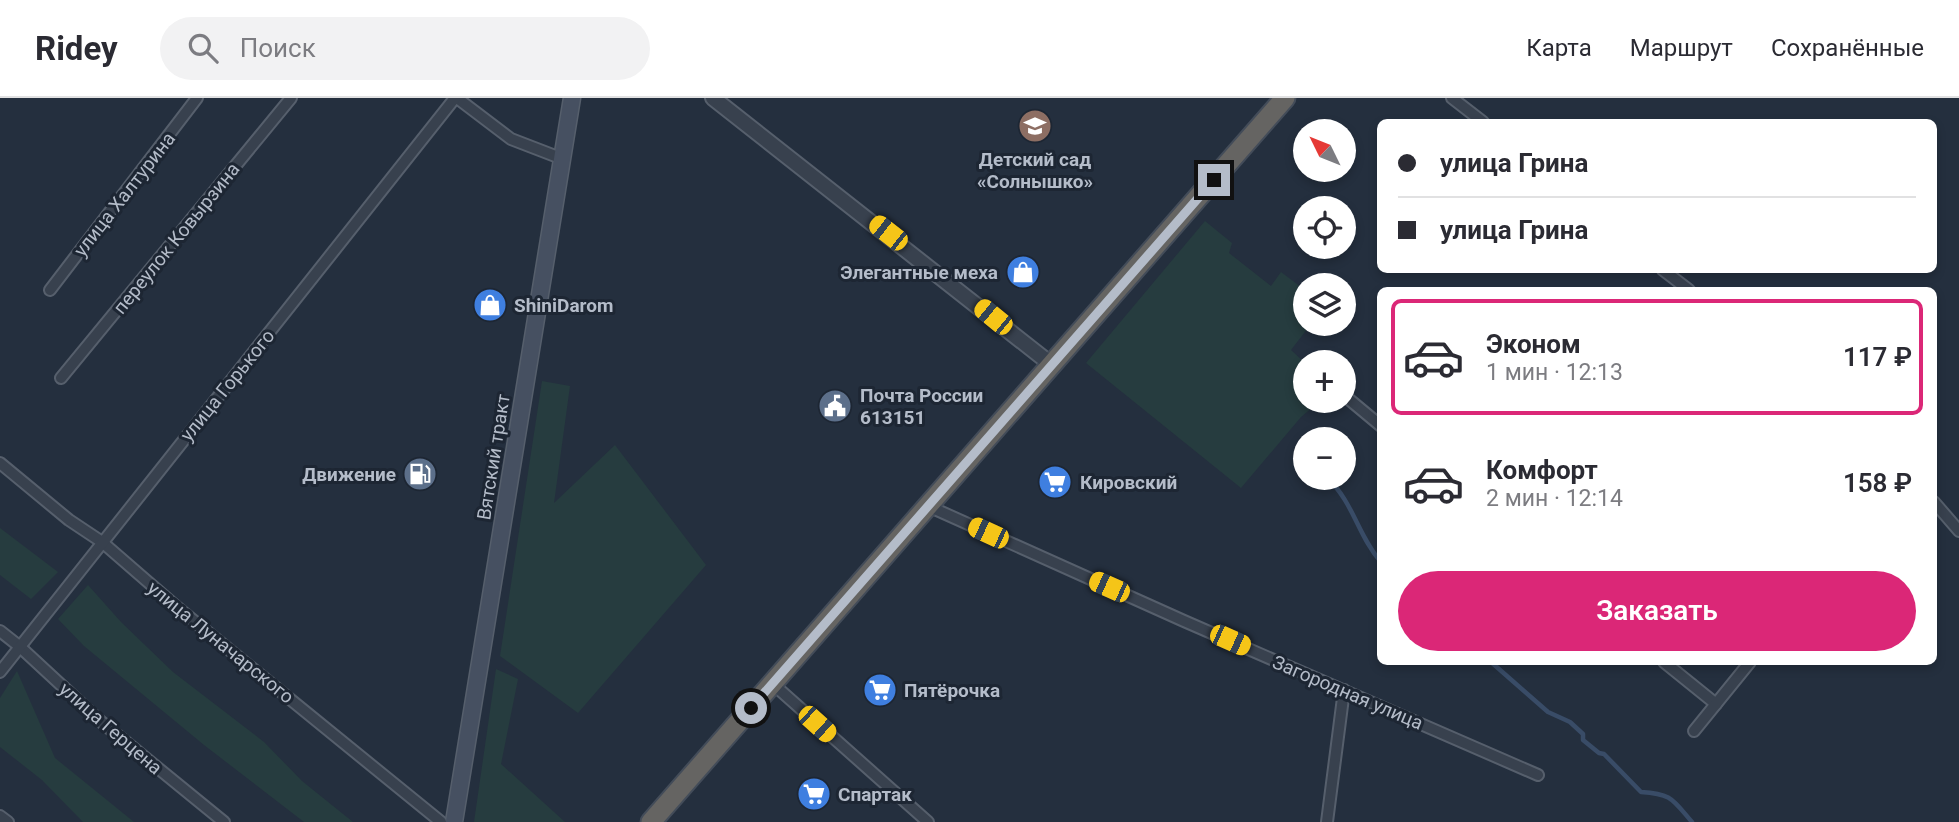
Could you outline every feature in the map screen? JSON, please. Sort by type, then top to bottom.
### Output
[{"type":"highway","points":[[651,822],[1286,98]]},
{"type":"main road","name":"Вятский тракт","points":[[454,822],[572,98]]},
{"type":"street","name":"улица Халтурина","points":[[50,290],[197,98]]},
{"type":"street","name":"переулок Ковырзина","points":[[61,378],[291,98]]},
{"type":"street","points":[[456,98],[511,139],[563,159]]},
{"type":"street","name":"улица Горького","points":[[0,672],[456,98]]},
{"type":"street","points":[[713,98],[1052,365]]},
{"type":"street","points":[[1452,98],[1479,119]]},
{"type":"street","points":[[1667,273],[1685,287]]},
{"type":"street","points":[[1356,405],[1377,423]]},
{"type":"street","name":"улица Луначарского","points":[[0,463],[69,520],[102,542],[178,608],[441,822]]},
{"type":"street","points":[[1937,505],[1959,531]]},
{"type":"street","name":"Загородная улица","points":[[928,506],[1538,775]]},
{"type":"street","name":"улица Герцена","points":[[0,631],[99,720],[224,822]]},
{"type":"street","points":[[1668,665],[1716,704]]},
{"type":"street","points":[[1694,731],[1748,665]]},
{"type":"street","points":[[772,684],[928,822]]},
{"type":"street","points":[[1327,822],[1344,690]]},
{"type":"street","points":[[0,816],[8,822]]},
{"type":"green space","points":[[1205,221],[1232,243],[1229,253],[1271,286],[1281,272],[1293,281],[1293,336],[1302,336],[1291,350],[1293,413],[1306,413],[1241,488],[1086,363]]},
{"type":"green space","points":[[542,381],[570,386],[554,503],[615,445],[706,565],[578,713],[500,656]]},
{"type":"green space","points":[[0,528],[58,572],[31,599],[0,575]]},
{"type":"green space","points":[[88,585],[121,622],[173,672],[264,742],[302,781],[353,822],[304,822],[204,745],[84,646],[58,619]]},
{"type":"green space","points":[[496,669],[518,679],[501,764],[565,822],[474,822]]},
{"type":"green space","points":[[17,671],[55,758],[134,822],[83,822],[42,780],[0,747],[0,698]]},
{"type":"waterway","points":[[1338,490],[1377,557]]},
{"type":"waterway","points":[[1494,665],[1548,712],[1570,722],[1583,734],[1583,740],[1604,754],[1641,792],[1659,794],[1671,799],[1692,822]]},
{"type":"place","name":"Детский сад «Солнышко»","points":[[1035,126]]},
{"type":"place","name":"Элегантные меха","points":[[1023,272]]},
{"type":"place","name":"ShiniDarom","points":[[490,305]]},
{"type":"place","name":"Почта России 613151","points":[[835,406]]},
{"type":"place","name":"Движение","points":[[420,474]]},
{"type":"place","name":"Кировский","points":[[1055,482]]},
{"type":"place","name":"Пятёрочка","points":[[880,690]]},
{"type":"place","name":"Спартак","points":[[814,794]]},
{"type":"route","points":[[751,708],[1214,180]]}]
